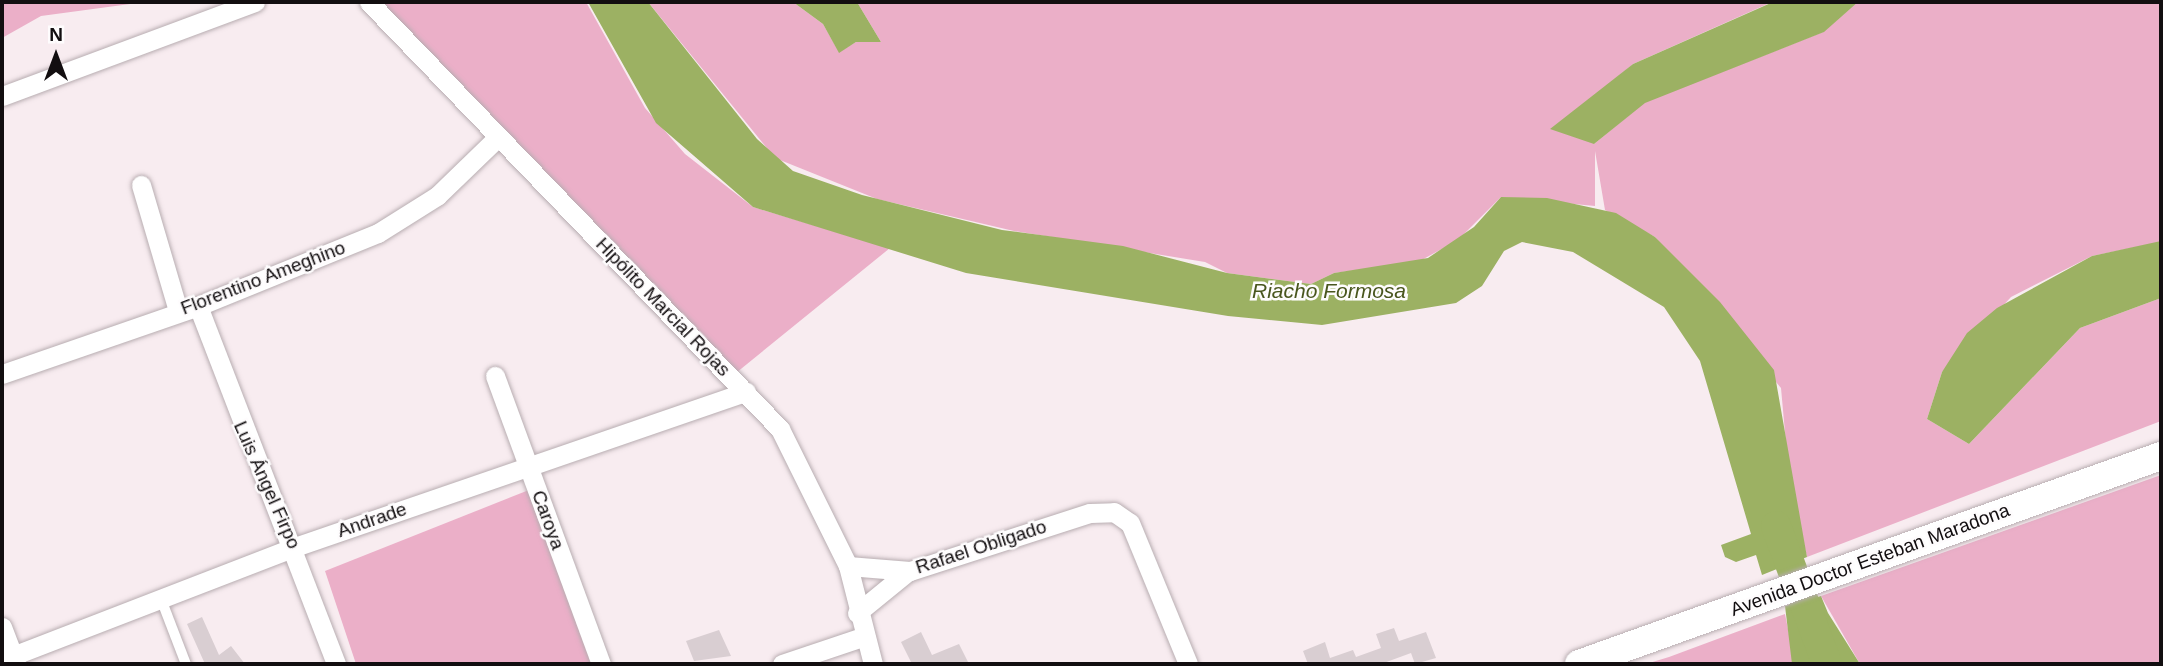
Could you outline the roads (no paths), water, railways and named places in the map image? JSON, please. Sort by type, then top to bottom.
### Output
[{"type":"main road","name":"Avenida Doctor Esteban Maradona","points":[[1579,664],[2161,456]]},
{"type":"street","points":[[2,96],[255,2]]},
{"type":"street","name":"Hipólito Marcial Rojas","points":[[369,2],[780,429],[848,566],[862,637],[873,664]]},
{"type":"street","name":"Florentino Ameghino","points":[[2,374],[198,306],[412,215],[498,137]]},
{"type":"street","points":[[141,185],[178,311]]},
{"type":"street","name":"Luis Ángel Firpo","points":[[198,306],[252,458],[295,547],[336,664]]},
{"type":"street","name":"Caroya","points":[[495,376],[601,664]]},
{"type":"street","name":"Andrade","points":[[10,660],[295,547],[746,392]]},
{"type":"street","name":"Rafael Obligado","points":[[848,566],[910,571],[1090,513],[1114,512],[1130,523],[1188,664]]},
{"type":"street","points":[[857,613],[910,571]]},
{"type":"street","points":[[2,627],[10,660]]},
{"type":"street","points":[[782,664],[862,637]]},
{"type":"lane","points":[[161,599],[186,664]]},
{"type":"water","points":[[588,2],[648,2],[757,139],[793,171],[862,195],[1002,230],[1123,246],[1227,273],[1311,284],[1334,273],[1428,258],[1474,227],[1501,197],[1547,198],[1616,213],[1655,237],[1720,302],[1774,370],[1807,557],[1762,575],[1756,555],[1736,562],[1725,557],[1721,545],[1751,534],[1700,361],[1664,307],[1573,252],[1522,242],[1504,251],[1482,286],[1456,303],[1322,325],[1228,316],[966,273],[753,207],[656,123]]},
{"type":"water","points":[[793,2],[857,2],[881,42],[856,42],[839,53],[823,24]]},
{"type":"water","points":[[1773,2],[1858,2],[1824,32],[1645,103],[1594,144],[1550,129],[1633,64]]},
{"type":"water","points":[[2161,241],[2161,298],[2080,328],[1969,444],[1927,419],[1942,372],[1967,333],[1997,308],[2092,256]]},
{"type":"water","points":[[1821,596],[1828,613],[1860,664],[1792,664],[1785,606]]},
{"type":"waterway","name":"Riacho Formosa","points":[[1776,526],[1827,664]]}]
